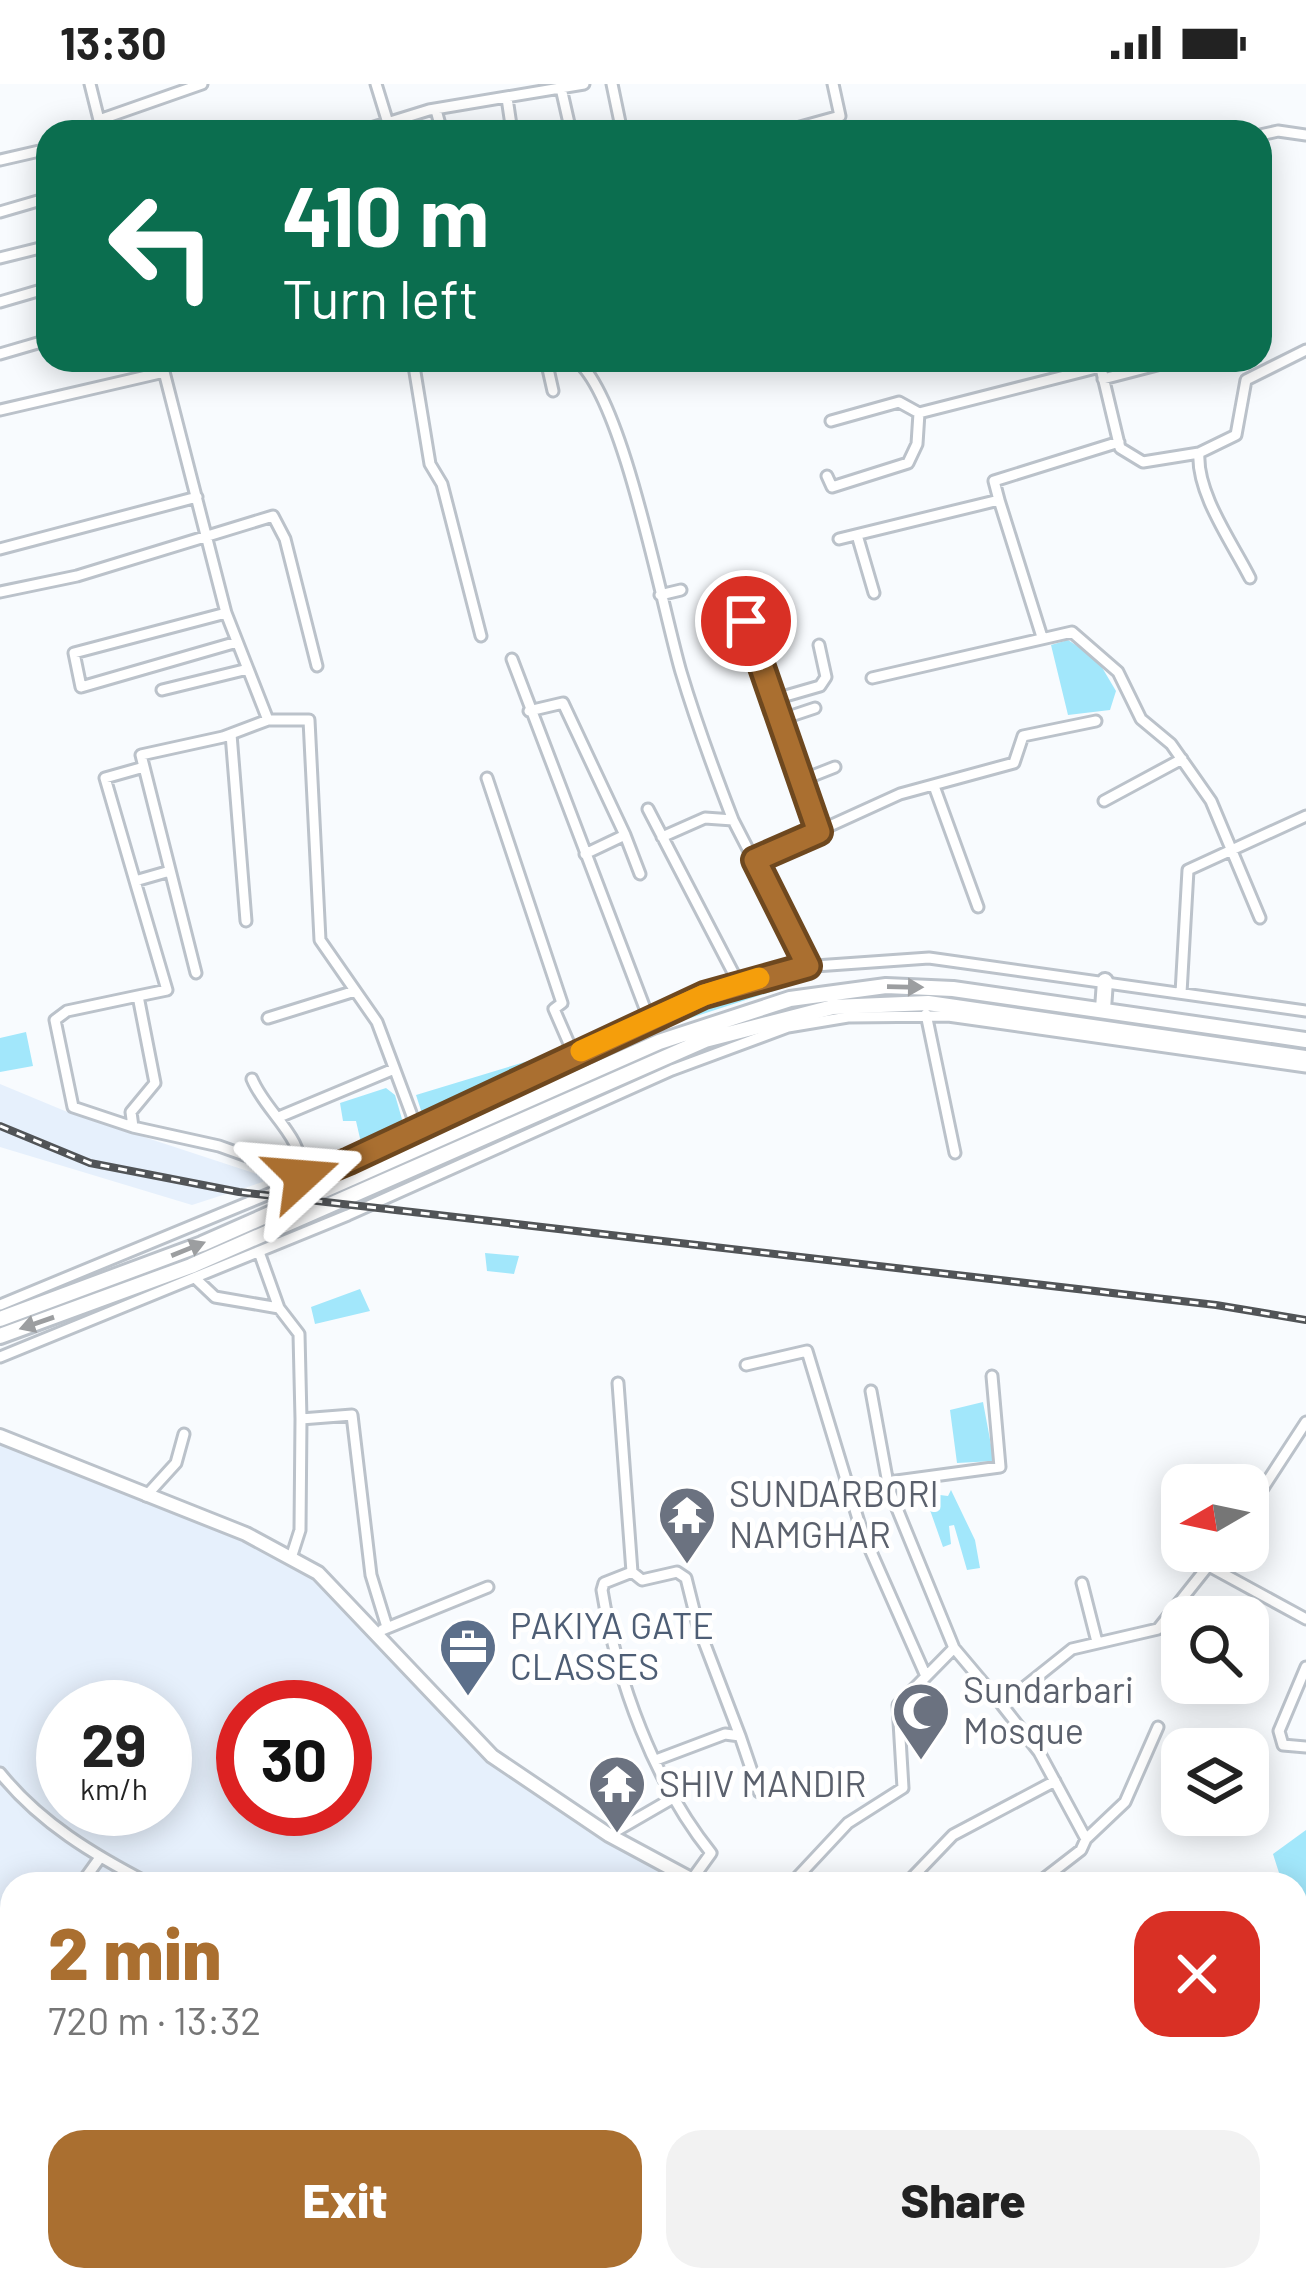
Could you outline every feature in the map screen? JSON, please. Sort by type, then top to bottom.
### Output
[{"type":"highway","points":[[1102,1010],[1105,982]]},
{"type":"highway","points":[[0,1319],[163,1260],[659,1042],[761,1006],[835,991],[908,986],[1306,1040]]},
{"type":"highway","points":[[0,1336],[191,1266],[705,1040],[794,1014],[861,1004],[928,1003],[1306,1058]]},
{"type":"main road","points":[[0,1436],[246,1534],[318,1573],[382,1630],[492,1756],[609,1835],[679,1872]]},
{"type":"street","points":[[90,84],[99,120]]},
{"type":"street","points":[[115,120],[202,84]]},
{"type":"street","points":[[376,84],[387,120]]},
{"type":"street","points":[[398,120],[584,84]]},
{"type":"street","points":[[612,84],[620,120]]},
{"type":"street","points":[[826,120],[840,116],[833,84]]},
{"type":"street","points":[[562,88],[569,120]]},
{"type":"street","points":[[506,98],[510,120]]},
{"type":"street","points":[[436,110],[439,120]]},
{"type":"street","points":[[1272,132],[1306,135]]},
{"type":"street","points":[[0,160],[36,152]]},
{"type":"street","points":[[0,212],[36,202]]},
{"type":"street","points":[[0,258],[36,249]]},
{"type":"street","points":[[0,302],[36,292]]},
{"type":"street","points":[[0,354],[36,344]]},
{"type":"street","points":[[1272,367],[1306,350]]},
{"type":"street","points":[[0,410],[140,372]]},
{"type":"street","points":[[164,372],[207,535],[221,615],[268,720]]},
{"type":"street","points":[[415,372],[430,464],[442,484],[481,636]]},
{"type":"street","points":[[549,372],[553,391]]},
{"type":"street","points":[[586,372],[596,384],[636,484],[660,595],[733,820],[808,966]]},
{"type":"street","points":[[831,421],[899,402],[919,413],[1085,372]]},
{"type":"street","points":[[1102,372],[1119,442],[1143,462],[1199,453],[1236,435],[1246,380],[1262,372]]},
{"type":"street","points":[[827,476],[832,487],[908,464],[917,444],[919,413]]},
{"type":"street","points":[[1042,637],[994,481],[1119,442]]},
{"type":"street","points":[[1199,453],[1198,465],[1219,517],[1250,578]]},
{"type":"street","points":[[0,550],[197,496]]},
{"type":"street","points":[[839,539],[999,500]]},
{"type":"street","points":[[0,592],[77,576],[273,516],[285,539],[317,667]]},
{"type":"street","points":[[857,535],[874,593]]},
{"type":"street","points":[[660,595],[681,590]]},
{"type":"street","points":[[221,615],[74,653],[81,687],[233,643]]},
{"type":"street","points":[[746,621],[819,832]]},
{"type":"street","points":[[872,678],[1072,632],[1095,646],[1118,672],[1141,719],[1182,759],[1211,801],[1260,918]]},
{"type":"street","points":[[776,699],[820,686],[826,677],[818,645]]},
{"type":"street","points":[[512,659],[649,1018]]},
{"type":"street","points":[[162,690],[248,669]]},
{"type":"street","points":[[529,711],[563,703],[640,874]]},
{"type":"street","points":[[782,719],[815,708]]},
{"type":"street","points":[[196,973],[140,754],[231,734],[268,720],[309,720],[320,940],[377,1022],[417,1129]]},
{"type":"street","points":[[755,860],[900,794],[1014,763],[1023,736],[1096,721]]},
{"type":"street","points":[[231,734],[246,921]]},
{"type":"street","points":[[1104,801],[1182,759]]},
{"type":"street","points":[[144,767],[105,778],[167,990],[68,1011],[55,1020],[73,1107],[133,1127],[220,1146],[305,1177]]},
{"type":"street","points":[[802,780],[835,767]]},
{"type":"street","points":[[487,778],[562,1003],[554,1009],[574,1055]]},
{"type":"street","points":[[934,786],[978,908]]},
{"type":"street","points":[[648,809],[739,984]]},
{"type":"street","points":[[1181,993],[1188,870],[1306,817]]},
{"type":"street","points":[[662,837],[705,818],[733,820]]},
{"type":"street","points":[[586,854],[625,835]]},
{"type":"street","points":[[135,881],[170,872]]},
{"type":"street","points":[[0,1305],[417,1129],[649,1018],[739,984],[808,966],[929,958],[1306,1011]]},
{"type":"street","points":[[268,1018],[355,991]]},
{"type":"street","points":[[133,1127],[131,1112],[155,1083],[137,996]]},
{"type":"street","points":[[0,1357],[259,1252],[740,1042],[828,1021],[926,1014],[1306,1067]]},
{"type":"street","points":[[926,1014],[956,1153]]},
{"type":"street","points":[[279,1117],[394,1070]]},
{"type":"street","points":[[251,1079],[263,1106],[279,1117],[305,1177]]},
{"type":"street","points":[[259,1252],[279,1308],[299,1334],[300,1530],[291,1558]]},
{"type":"street","points":[[195,1278],[215,1297],[279,1308]]},
{"type":"street","points":[[746,1365],[807,1351],[861,1529],[925,1674]]},
{"type":"street","points":[[889,1482],[1000,1467],[992,1376]]},
{"type":"street","points":[[619,1383],[632,1572],[642,1580],[677,1572],[686,1578],[698,1626],[760,1792]]},
{"type":"street","points":[[872,1391],[889,1482],[954,1648],[1055,1781],[1086,1840]]},
{"type":"street","points":[[301,1419],[352,1415],[382,1630],[488,1587]]},
{"type":"street","points":[[1269,1479],[1306,1422]]},
{"type":"street","points":[[146,1496],[176,1463],[184,1434]]},
{"type":"street","points":[[632,1572],[604,1583],[602,1590],[614,1645],[673,1798],[712,1853],[701,1872]]},
{"type":"street","points":[[1001,1705],[1072,1648],[1158,1629],[1205,1572]]},
{"type":"street","points":[[1221,1572],[1306,1619]]},
{"type":"street","points":[[1082,1583],[1096,1642]]},
{"type":"street","points":[[802,1872],[848,1823],[903,1788],[898,1706],[954,1648]]},
{"type":"street","points":[[1306,1667],[1279,1731],[1283,1745],[1306,1747]]},
{"type":"street","points":[[1050,1872],[1125,1802],[1158,1727]]},
{"type":"street","points":[[656,1760],[725,1734],[740,1736]]},
{"type":"street","points":[[0,1773],[17,1794],[99,1859],[126,1872]]},
{"type":"street","points":[[918,1872],[953,1835],[1055,1781]]},
{"type":"street","points":[[609,1835],[673,1798]]},
{"type":"street","points":[[90,1872],[99,1859]]},
{"type":"shaded area","points":[[0,1084],[65,1111],[272,1179],[192,1205],[0,1147]]},
{"type":"shaded area","points":[[0,1436],[246,1534],[318,1573],[492,1756],[671,1872],[0,1872]]},
{"type":"water","points":[[1068,640],[1097,659],[1116,691],[1110,710],[1068,715],[1051,645]]},
{"type":"water","points":[[790,968],[795,984],[669,1025],[428,1132],[416,1095],[604,1038],[623,1023]]},
{"type":"water","points":[[26,1032],[33,1066],[0,1072],[0,1038]]},
{"type":"water","points":[[386,1088],[395,1095],[406,1133],[362,1147],[356,1121],[343,1121],[340,1103]]},
{"type":"water","points":[[485,1253],[519,1256],[514,1274],[487,1271]]},
{"type":"water","points":[[360,1289],[370,1311],[315,1324],[311,1307]]},
{"type":"water","points":[[983,1402],[994,1461],[957,1463],[950,1410]]},
{"type":"water","points":[[951,1490],[975,1540],[980,1568],[967,1570],[954,1525],[949,1526],[951,1544],[943,1547],[924,1493],[948,1496]]},
{"type":"water","points":[[1306,1830],[1306,1872],[1279,1872],[1273,1854]]},
{"type":"railway","points":[[0,1126],[90,1163],[239,1192],[1216,1305],[1306,1320]]},
{"type":"slow traffic","points":[[581,1051],[704,995],[759,978]]},
{"type":"place","name":"SUNDARBORI NAMGHAR","points":[[687,1566]]},
{"type":"place","name":"PAKIYA GATE CLASSES","points":[[468,1698]]},
{"type":"place","name":"Sundarbari Mosque","points":[[921,1762]]},
{"type":"place","name":"SHIV MANDIR","points":[[617,1835]]},
{"type":"route","points":[[302,1176],[308,1178],[349,1161],[704,995],[808,966],[755,860],[819,832],[746,621]]}]
